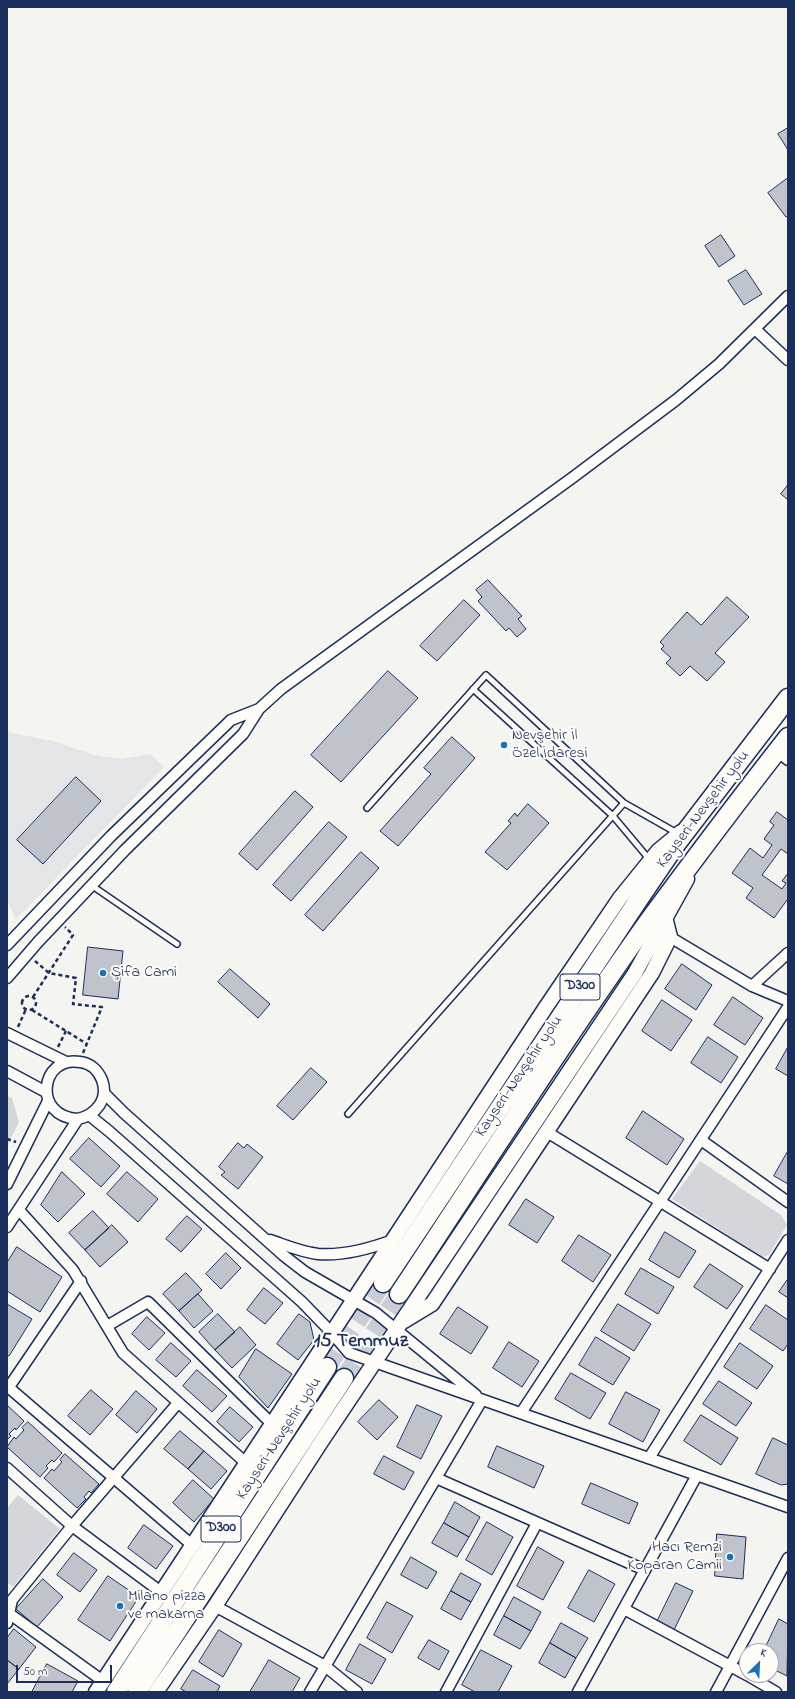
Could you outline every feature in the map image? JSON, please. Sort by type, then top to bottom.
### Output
[{"type":"highway","name":"Kayseri-Nevşehir yolu","points":[[383,1283],[684,830],[788,698]]},
{"type":"highway","name":"Kayseri-Nevşehir yolu","points":[[400,1294],[649,920],[707,842],[782,756],[788,737]]},
{"type":"highway","name":"Kayseri-Nevşehir yolu","points":[[105,1688],[327,1367]]},
{"type":"highway","name":"Kayseri-Nevşehir yolu","points":[[137,1692],[344,1378]]},
{"type":"street","points":[[7,978],[91,885],[243,734],[259,709],[288,685],[491,538],[676,400],[719,364],[788,296]]},
{"type":"street","points":[[755,329],[788,360]]},
{"type":"street","points":[[7,945],[111,836],[231,720],[259,709]]},
{"type":"street","points":[[178,1403],[72,1526],[12,1600],[7,1616],[105,1688],[161,1592],[546,1007],[620,898],[658,850],[684,830]]},
{"type":"street","points":[[156,1692],[215,1606],[321,1442],[635,973],[666,920],[707,842]]},
{"type":"street","points":[[398,1327],[432,1304],[652,973],[670,937],[666,920]]},
{"type":"street","points":[[670,937],[752,986],[788,1001]]},
{"type":"street","points":[[752,986],[788,953]]},
{"type":"street","points":[[521,1413],[788,1007]]},
{"type":"street","points":[[7,1071],[47,1096],[53,1109],[60,1115],[69,1118],[78,1119],[89,1115],[99,1106],[104,1093],[100,1074],[85,1062],[66,1062],[10,1035]]},
{"type":"street","points":[[7,1184],[47,1096],[47,1082],[50,1074],[57,1067],[66,1062]]},
{"type":"street","points":[[104,1093],[124,1114],[264,1239],[305,1272],[398,1327],[482,1400]]},
{"type":"street","points":[[89,1115],[302,1302],[349,1353],[788,1507]]},
{"type":"street","points":[[7,1227],[78,1119]]},
{"type":"street","points":[[547,1132],[770,1269]]},
{"type":"street","points":[[700,1140],[788,1202]]},
{"type":"street","points":[[19,1210],[64,1259],[81,1281],[123,1353],[246,1463]]},
{"type":"street","points":[[264,1239],[318,1254],[340,1254],[360,1251],[393,1240]]},
{"type":"street","points":[[649,1458],[788,1240]]},
{"type":"street","points":[[81,1281],[8,1386],[192,1545]]},
{"type":"street","points":[[107,1326],[148,1302],[271,1423]]},
{"type":"street","points":[[310,1692],[482,1400]]},
{"type":"street","points":[[7,1468],[72,1526],[161,1592]]},
{"type":"street","points":[[578,1692],[697,1475]]},
{"type":"street","points":[[436,1478],[645,1570]]},
{"type":"street","points":[[446,1692],[537,1523]]},
{"type":"street","points":[[716,1692],[788,1558]]},
{"type":"street","points":[[215,1606],[325,1666],[357,1692]]},
{"type":"street","points":[[624,1609],[739,1670]]},
{"type":"street","points":[[761,1683],[776,1692]]},
{"type":"lane","points":[[367,808],[486,675],[624,803],[684,830]]},
{"type":"lane","points":[[473,689],[613,816],[650,860]]},
{"type":"lane","points":[[348,1114],[624,803]]},
{"type":"lane","points":[[91,885],[177,944]]},
{"type":"path","points":[[33,997],[73,935],[59,920]]},
{"type":"path","points":[[27,955],[49,973],[76,978],[73,1004],[102,1007],[80,1062]]},
{"type":"path","points":[[32,1010],[35,1008],[37,1003],[33,997],[26,996],[23,999],[22,1006],[26,1010],[32,1010],[87,1044]]},
{"type":"path","points":[[10,1035],[26,1010]]},
{"type":"path","points":[[54,1056],[66,1031]]},
{"type":"shaded area","points":[[7,732],[53,741],[94,755],[120,759],[151,754],[164,767],[16,919],[7,901]]},
{"type":"shaded area","points":[[7,1096],[12,1098],[19,1122],[7,1146]]},
{"type":"shaded area","points":[[700,1161],[781,1215],[787,1225],[769,1255],[762,1257],[672,1199]]},
{"type":"shaded area","points":[[18,1495],[60,1529],[13,1587],[7,1582],[7,1508]]},
{"type":"building","points":[[788,128],[788,150],[778,134]]},
{"type":"building","points":[[788,178],[788,216],[786,217],[768,193]]},
{"type":"building","points":[[721,235],[735,256],[719,267],[705,246]]},
{"type":"building","points":[[746,270],[762,294],[744,305],[728,281]]},
{"type":"building","points":[[788,485],[788,500],[781,494]]},
{"type":"building","points":[[488,580],[522,616],[518,619],[526,629],[517,637],[509,628],[506,631],[478,601],[482,597],[476,590]]},
{"type":"building","points":[[727,597],[749,617],[715,653],[725,662],[707,681],[690,666],[680,676],[666,663],[671,658],[661,649],[664,646],[660,642],[687,612],[701,625]]},
{"type":"building","points":[[464,600],[480,615],[437,661],[420,646]]},
{"type":"building","points":[[388,671],[418,698],[341,782],[311,755]]},
{"type":"building","points":[[452,737],[475,758],[398,846],[380,831],[431,774],[424,768]]},
{"type":"building","points":[[76,777],[101,801],[43,864],[17,840]]},
{"type":"building","points":[[295,791],[313,807],[257,870],[239,854]]},
{"type":"building","points":[[528,804],[549,823],[507,870],[485,852],[511,823],[508,821],[515,813],[517,816]]},
{"type":"building","points":[[777,812],[788,820],[788,854],[781,849],[762,875],[782,889],[786,883],[782,881],[788,873],[788,901],[787,900],[774,918],[746,898],[753,888],[732,873],[750,848],[763,858],[772,845],[764,839],[774,825],[770,822]]},
{"type":"building","points":[[329,822],[347,837],[291,901],[273,885]]},
{"type":"building","points":[[361,852],[379,868],[323,931],[305,915]]},
{"type":"building","name":"Şifa Cami","points":[[88,947],[123,951],[118,999],[83,995]]},
{"type":"building","points":[[682,964],[712,985],[696,1010],[665,989]]},
{"type":"building","points":[[230,969],[270,1004],[258,1018],[218,982]]},
{"type":"building","points":[[733,997],[763,1018],[745,1045],[714,1025]]},
{"type":"building","points":[[662,1000],[692,1020],[671,1051],[642,1031]]},
{"type":"building","points":[[708,1037],[738,1057],[721,1083],[691,1063]]},
{"type":"building","points":[[788,1047],[788,1076],[776,1069]]},
{"type":"building","points":[[311,1068],[327,1082],[293,1120],[277,1106]]},
{"type":"building","points":[[643,1111],[684,1139],[667,1165],[626,1138]]},
{"type":"building","points":[[89,1138],[120,1166],[101,1187],[70,1159]]},
{"type":"building","points":[[238,1143],[244,1148],[247,1144],[263,1157],[238,1189],[221,1175],[225,1172],[219,1167]]},
{"type":"building","points":[[788,1151],[788,1184],[774,1176]]},
{"type":"building","points":[[62,1172],[85,1194],[58,1222],[41,1205]]},
{"type":"building","points":[[127,1172],[158,1199],[138,1222],[107,1194]]},
{"type":"building","points":[[526,1199],[554,1217],[537,1243],[509,1225]]},
{"type":"building","points":[[93,1211],[109,1228],[85,1250],[69,1233]]},
{"type":"building","points":[[187,1216],[202,1229],[181,1252],[166,1239]]},
{"type":"building","points":[[112,1225],[128,1242],[100,1267],[85,1250]]},
{"type":"building","points":[[665,1232],[696,1251],[679,1278],[649,1260]]},
{"type":"building","points":[[579,1235],[611,1255],[593,1282],[562,1261]]},
{"type":"building","points":[[17,1247],[62,1277],[40,1312],[7,1291],[7,1263]]},
{"type":"building","points":[[226,1253],[241,1268],[221,1289],[206,1274]]},
{"type":"building","points":[[710,1264],[743,1286],[727,1309],[694,1287]]},
{"type":"building","points":[[641,1268],[674,1287],[658,1314],[625,1294]]},
{"type":"building","points":[[186,1273],[202,1290],[179,1311],[163,1294]]},
{"type":"building","points":[[788,1279],[788,1298],[779,1292]]},
{"type":"building","points":[[264,1288],[283,1303],[265,1324],[247,1310]]},
{"type":"building","points":[[198,1294],[213,1311],[194,1328],[179,1311]]},
{"type":"building","points":[[7,1304],[32,1319],[9,1356],[7,1355]]},
{"type":"building","points":[[618,1304],[651,1324],[634,1351],[601,1331]]},
{"type":"building","points":[[766,1305],[788,1320],[788,1344],[783,1351],[750,1329]]},
{"type":"building","points":[[458,1307],[488,1327],[471,1354],[440,1334]]},
{"type":"building","points":[[218,1314],[235,1332],[215,1350],[199,1332]]},
{"type":"building","points":[[299,1314],[310,1322],[314,1340],[298,1360],[277,1344]]},
{"type":"building","points":[[147,1317],[165,1333],[149,1350],[132,1334]]},
{"type":"building","points":[[240,1327],[256,1345],[232,1368],[215,1350]]},
{"type":"building","points":[[596,1337],[630,1358],[613,1385],[579,1365]]},
{"type":"building","points":[[509,1342],[539,1361],[522,1387],[493,1368]]},
{"type":"building","points":[[171,1343],[191,1361],[176,1377],[156,1360]]},
{"type":"building","points":[[740,1343],[773,1366],[757,1389],[724,1367]]},
{"type":"building","points":[[256,1349],[292,1374],[268,1408],[239,1377]]},
{"type":"building","points":[[197,1370],[227,1396],[212,1412],[183,1386]]},
{"type":"building","points":[[571,1373],[606,1393],[590,1419],[555,1399]]},
{"type":"building","points":[[719,1381],[752,1403],[736,1426],[703,1404]]},
{"type":"building","points":[[91,1390],[113,1409],[90,1435],[68,1416]]},
{"type":"building","points":[[136,1391],[157,1409],[137,1433],[116,1415]]},
{"type":"building","points":[[626,1392],[660,1410],[643,1442],[609,1424]]},
{"type":"building","points":[[379,1400],[398,1417],[377,1440],[358,1422]]},
{"type":"building","points":[[7,1405],[24,1421],[16,1430],[15,1428],[9,1434],[11,1436],[7,1440]]},
{"type":"building","points":[[417,1405],[442,1416],[421,1459],[397,1447]]},
{"type":"building","points":[[230,1407],[253,1427],[239,1442],[217,1422]]},
{"type":"building","points":[[701,1415],[738,1438],[721,1465],[684,1441]]},
{"type":"building","points":[[28,1422],[62,1453],[54,1462],[52,1460],[46,1466],[48,1468],[40,1477],[7,1447],[14,1437],[16,1439],[24,1430],[22,1428]]},
{"type":"building","points":[[180,1431],[204,1451],[188,1469],[164,1449]]},
{"type":"building","points":[[773,1438],[788,1445],[788,1484],[781,1485],[756,1474]]},
{"type":"building","points":[[497,1446],[544,1466],[534,1488],[488,1467]]},
{"type":"building","points":[[204,1451],[227,1471],[211,1489],[188,1469]]},
{"type":"building","points":[[65,1454],[99,1484],[91,1493],[89,1491],[84,1497],[86,1499],[77,1508],[44,1478],[52,1469],[54,1471],[62,1462],[60,1460]]},
{"type":"building","points":[[384,1456],[414,1472],[404,1490],[374,1474]]},
{"type":"building","points":[[193,1480],[214,1499],[194,1522],[173,1503]]},
{"type":"building","points":[[591,1483],[638,1503],[629,1524],[582,1504]]},
{"type":"building","points":[[455,1502],[480,1517],[469,1537],[444,1523]]},
{"type":"building","points":[[487,1522],[513,1537],[492,1575],[466,1560]]},
{"type":"building","points":[[444,1523],[469,1537],[457,1557],[432,1543]]},
{"type":"building","points":[[144,1525],[173,1546],[156,1569],[128,1548]]},
{"type":"building","name":"Hacı Remzi Koparan Camii","points":[[717,1534],[746,1537],[743,1579],[715,1576]]},
{"type":"building","points":[[538,1547],[564,1562],[543,1600],[517,1586]]},
{"type":"building","points":[[74,1553],[97,1570],[80,1592],[57,1575]]},
{"type":"building","points":[[411,1557],[437,1572],[427,1589],[401,1575]]},
{"type":"building","points":[[589,1570],[615,1584],[594,1622],[568,1608]]},
{"type":"building","points":[[461,1573],[481,1584],[471,1602],[451,1591]]},
{"type":"building","points":[[108,1576],[139,1597],[110,1641],[78,1620]]},
{"type":"building","points":[[43,1579],[63,1597],[37,1627],[16,1609]]},
{"type":"building","points":[[676,1583],[693,1591],[673,1632],[656,1624]]},
{"type":"building","points":[[451,1591],[471,1602],[461,1620],[441,1609]]},
{"type":"building","points":[[514,1597],[541,1612],[531,1631],[504,1616]]},
{"type":"building","points":[[387,1602],[413,1616],[392,1653],[367,1638]]},
{"type":"building","points":[[504,1616],[531,1631],[520,1649],[494,1635]]},
{"type":"building","points":[[779,1619],[788,1624],[787,1676],[779,1672],[779,1643],[768,1643]]},
{"type":"building","points":[[561,1623],[588,1638],[576,1658],[550,1643]]},
{"type":"building","points":[[14,1629],[36,1647],[19,1669],[7,1660],[7,1638]]},
{"type":"building","points":[[219,1630],[242,1644],[223,1677],[199,1662]]},
{"type":"building","points":[[429,1640],[449,1651],[439,1670],[418,1658]]},
{"type":"building","points":[[550,1643],[576,1658],[565,1678],[539,1663]]},
{"type":"building","points":[[360,1644],[386,1659],[372,1684],[346,1670]]},
{"type":"building","points":[[481,1650],[512,1666],[498,1692],[475,1692],[462,1685]]},
{"type":"building","points":[[7,1660],[19,1669],[7,1684]]},
{"type":"building","points":[[269,1660],[300,1678],[292,1692],[250,1692]]},
{"type":"building","points":[[47,1664],[78,1681],[72,1692],[32,1692]]},
{"type":"building","points":[[193,1670],[220,1686],[217,1692],[186,1692],[181,1689]]},
{"type":"tunnel","points":[[327,1367],[383,1283]]},
{"type":"tunnel","points":[[344,1378],[399,1294]]},
{"type":"place","name":"Nevşehir İl Özel İdaresi","points":[[504,745]]},
{"type":"place","name":"Şifa Cami","points":[[103,973]]},
{"type":"place","name":"Hacı Remzi Koparan Camii","points":[[730,1557]]},
{"type":"place","name":"Milano pizza ve makarna","points":[[120,1606]]},
{"type":"district","name":"15 Temmuz","points":[[361,1343]]}]
